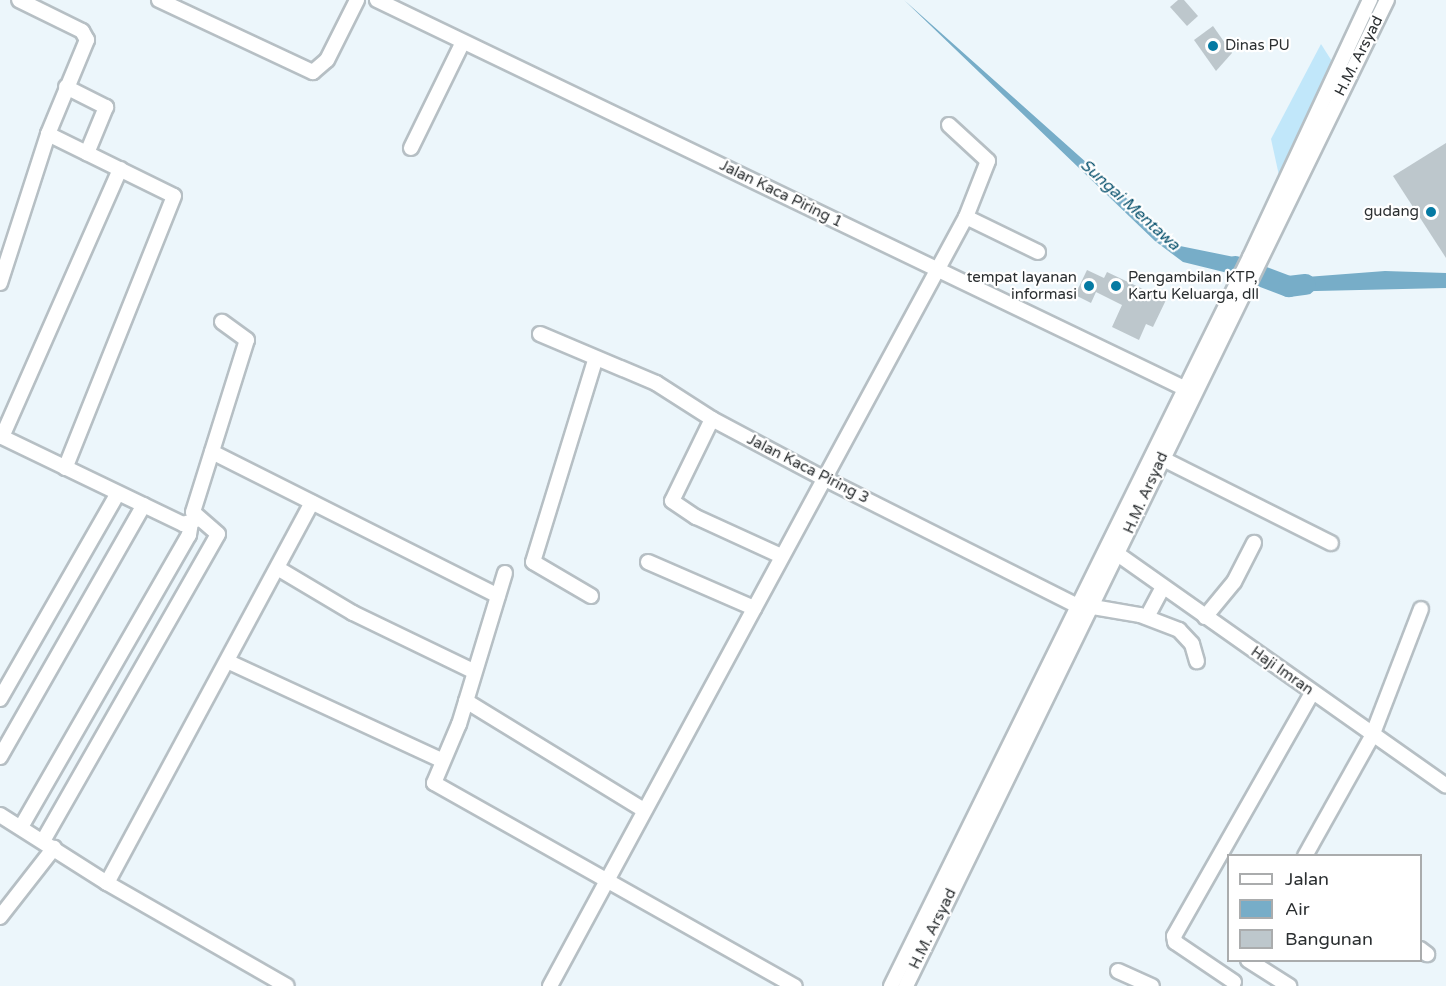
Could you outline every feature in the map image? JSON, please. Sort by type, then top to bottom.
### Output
[{"type":"street","points":[[0,282],[48,134],[86,36],[19,0]]},
{"type":"street","points":[[159,0],[313,72],[327,60],[357,0]]},
{"type":"street","name":"Jalan Kaca Piring 1","points":[[377,0],[397,4],[464,42],[1184,388]]},
{"type":"street","name":"H.M. Arsyad","points":[[1256,260],[1370,0]]},
{"type":"street","name":"H.M. Arsyad","points":[[906,986],[1031,713],[1076,605],[1184,388],[1256,260],[1387,0]]},
{"type":"street","points":[[411,148],[464,42]]},
{"type":"street","points":[[66,87],[106,107],[87,153]]},
{"type":"street","points":[[550,986],[823,478],[966,218],[988,161],[949,125]]},
{"type":"street","points":[[48,134],[174,196],[64,468]]},
{"type":"street","points":[[0,917],[48,844],[216,537],[216,529],[144,505],[1,436],[120,169]]},
{"type":"street","points":[[966,218],[1038,252]]},
{"type":"street","name":"H.M. Arsyad","points":[[891,986],[1031,713],[1093,607],[1244,282]]},
{"type":"street","points":[[21,827],[189,535],[194,521],[193,512],[247,340],[222,322]]},
{"type":"street","name":"Jalan Kaca Piring 3","points":[[540,334],[595,360],[647,378],[712,419],[823,478],[1076,605]]},
{"type":"street","points":[[591,596],[533,562],[595,360]]},
{"type":"street","points":[[712,419],[672,501],[696,517],[781,556]]},
{"type":"street","points":[[212,452],[498,596]]},
{"type":"street","points":[[1161,458],[1331,543]]},
{"type":"street","points":[[0,699],[118,493]]},
{"type":"street","points":[[107,883],[229,662],[312,503]]},
{"type":"street","points":[[0,757],[144,505]]},
{"type":"street","points":[[1205,617],[1234,582],[1254,543]]},
{"type":"street","name":"Haji Imran","points":[[1119,555],[1372,736],[1446,786]]},
{"type":"street","points":[[648,562],[754,608]]},
{"type":"street","points":[[279,569],[353,613],[473,671]]},
{"type":"street","points":[[506,573],[473,671],[466,701],[441,760],[434,783],[608,878],[795,986]]},
{"type":"street","points":[[1147,617],[1163,587]]},
{"type":"street","points":[[1093,607],[1147,617],[1179,630],[1192,644],[1197,662]]},
{"type":"street","points":[[1306,854],[1372,736],[1421,609]]},
{"type":"street","points":[[229,662],[441,760]]},
{"type":"street","points":[[1246,962],[1233,984],[1175,942],[1174,936],[1312,693]]},
{"type":"street","points":[[466,701],[644,810]]},
{"type":"street","points":[[0,815],[107,883],[287,986]]},
{"type":"street","points":[[1250,962],[1288,986]]},
{"type":"street","points":[[1118,971],[1152,986]]},
{"type":"shaded area","points":[[1321,44],[1335,66],[1280,180],[1271,139]]},
{"type":"water","name":"Sungai Mentawa","points":[[904,0],[1180,246],[1244,259],[1236,275],[1183,262],[1155,241]]},
{"type":"water","points":[[1385,271],[1446,273],[1446,288],[1273,292],[1280,279]]},
{"type":"building","points":[[1178,0],[1184,0],[1198,16],[1187,26],[1170,7]]},
{"type":"building","name":"Dinas PU","points":[[1213,26],[1232,53],[1216,71],[1194,40]]},
{"type":"building","name":"gudang","points":[[1446,143],[1446,258],[1393,176]]},
{"type":"building","points":[[1087,270],[1104,278],[1107,272],[1166,300],[1153,327],[1146,324],[1139,340],[1112,327],[1122,305],[1096,292],[1091,303],[1075,295]]},
{"type":"waterway","name":"Sungai Mentawa","points":[[1235,266],[1288,286],[1305,284]]},
{"type":"place","name":"Dinas PU","points":[[1213,46]]},
{"type":"place","name":"gudang","points":[[1431,212]]},
{"type":"place","name":"tempat layanan informasi","points":[[1089,286]]},
{"type":"place","name":"Pengambilan KTP, Kartu Keluarga, dll","points":[[1116,286]]}]
